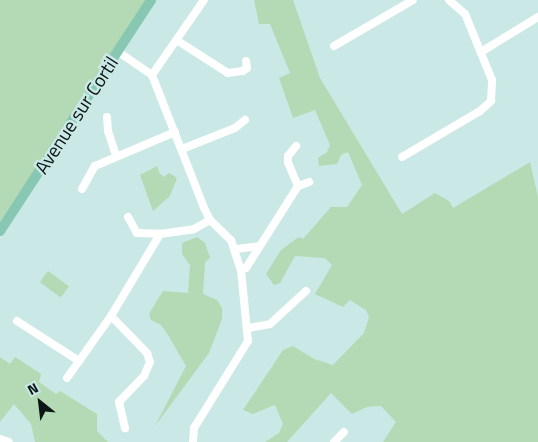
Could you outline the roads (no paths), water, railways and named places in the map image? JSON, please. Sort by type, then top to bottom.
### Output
[{"type":"main road","name":"Avenue sur Cortil","points":[[0,231],[151,0]]},
{"type":"street","points":[[152,75],[178,41],[204,0]]},
{"type":"street","points":[[334,46],[413,0]]},
{"type":"street","points":[[402,157],[480,111],[491,101],[492,80],[481,52],[465,14],[449,0]]},
{"type":"street","points":[[481,52],[538,17]]},
{"type":"street","points":[[178,41],[228,73],[247,68],[246,61]]},
{"type":"street","points":[[117,51],[152,75],[210,220],[236,249],[241,270],[248,341],[242,355],[194,428],[193,442]]},
{"type":"street","points":[[107,117],[110,139],[116,156]]},
{"type":"street","points":[[182,149],[235,128],[245,120]]},
{"type":"street","points":[[82,189],[95,166],[174,132]]},
{"type":"street","points":[[296,146],[288,156],[288,162],[298,186]]},
{"type":"street","points":[[241,270],[246,268],[298,186],[309,182]]},
{"type":"street","points":[[128,218],[137,233],[160,234],[194,229],[210,220]]},
{"type":"street","points":[[67,378],[112,316],[160,234]]},
{"type":"street","points":[[236,249],[259,246]]},
{"type":"street","points":[[248,328],[270,324],[306,291]]},
{"type":"street","points":[[112,316],[147,353],[150,362],[144,376],[119,402],[125,428]]},
{"type":"street","points":[[17,321],[79,361]]},
{"type":"street","points":[[334,442],[344,432]]},
{"type":"street","points":[[0,439],[9,442]]}]
